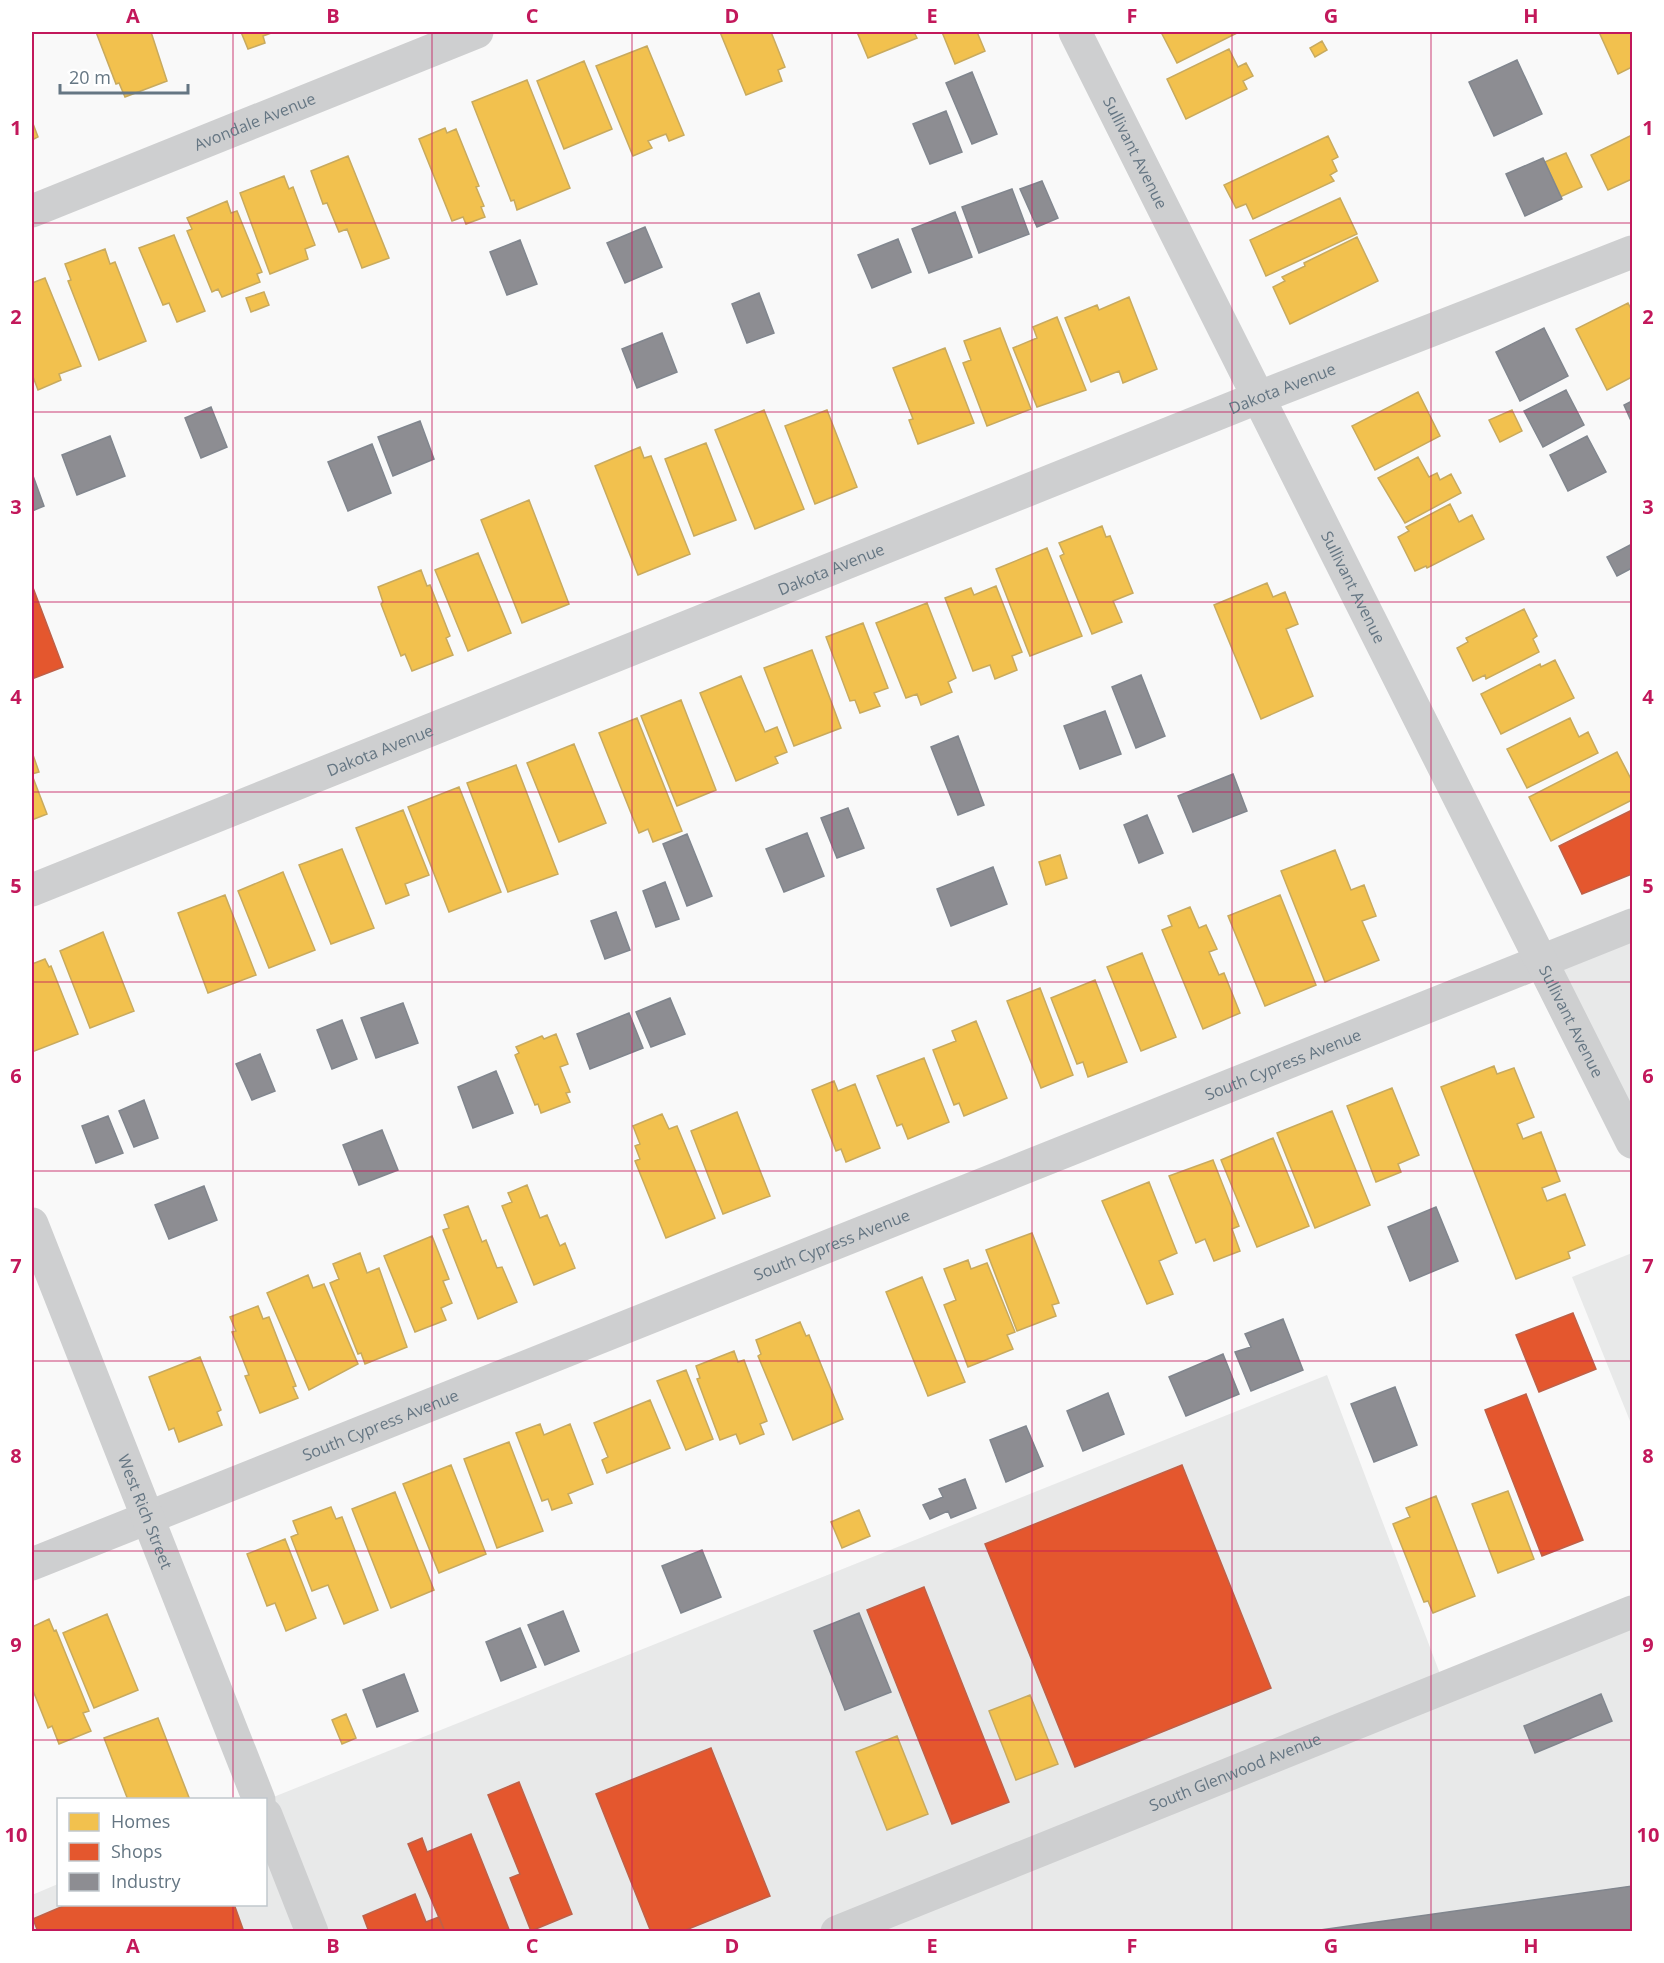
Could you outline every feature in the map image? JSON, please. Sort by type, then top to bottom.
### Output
[{"type":"street","name":"Avondale Avenue","points":[[32,212],[477,32]]},
{"type":"street","name":"Sullivant Avenue","points":[[1075,32],[1632,1142]]},
{"type":"street","name":"Dakota Avenue","points":[[32,890],[1257,398],[1632,252]]},
{"type":"street","name":"South Cypress Avenue","points":[[32,1564],[1632,925]]},
{"type":"street","name":"West Rich Street","points":[[32,1224],[258,1798]]},
{"type":"street","name":"South Glenwood Avenue","points":[[837,1932],[1632,1612]]},
{"type":"street","points":[[267,1818],[312,1932]]},
{"type":"shaded area","points":[[1632,925],[1632,1142],[1541,961]]},
{"type":"shaded area","points":[[1632,1253],[1632,1426],[1572,1277]]},
{"type":"shaded area","points":[[1327,1375],[1445,1687],[1632,1612],[1632,1931],[32,1932],[32,1895],[57,1884],[57,1906],[267,1906],[267,1800]]},
{"type":"building: Homes","points":[[96,32],[151,32],[167,81],[125,97],[119,83],[116,84]]},
{"type":"building: Homes","points":[[241,32],[274,32],[263,36],[265,43],[248,49]]},
{"type":"building: Homes","points":[[720,32],[771,32],[785,67],[778,70],[782,81],[746,95]]},
{"type":"building: Homes","points":[[857,32],[914,32],[917,38],[868,58]]},
{"type":"building: Homes","points":[[942,32],[977,32],[985,51],[955,64]]},
{"type":"building: Homes","points":[[1161,32],[1239,32],[1177,63]]},
{"type":"building: Homes","points":[[1599,32],[1632,32],[1632,67],[1618,74]]},
{"type":"building: Homes","points":[[1322,41],[1327,50],[1315,57],[1310,48]]},
{"type":"building: Homes","points":[[647,46],[684,135],[669,141],[666,134],[648,141],[652,148],[633,156],[596,66]]},
{"type":"building: Homes","points":[[1229,49],[1238,67],[1246,63],[1253,76],[1243,81],[1247,89],[1186,119],[1167,79]]},
{"type":"building: Homes","points":[[584,61],[612,129],[564,149],[537,81]]},
{"type":"building: Homes","points":[[527,80],[570,188],[517,210],[514,200],[511,201],[472,102]]},
{"type":"building: Homes","points":[[32,121],[38,137],[32,140]]},
{"type":"building: Homes","points":[[445,128],[447,133],[456,129],[479,186],[476,187],[484,206],[481,207],[485,217],[466,224],[463,217],[452,221],[419,139]]},
{"type":"building: Homes","points":[[1632,135],[1632,179],[1608,190],[1591,155]]},
{"type":"building: Homes","points":[[1328,136],[1338,157],[1332,160],[1337,171],[1330,175],[1334,181],[1253,219],[1246,204],[1236,208],[1224,185]]},
{"type":"building: Homes","points":[[1566,153],[1582,187],[1560,197],[1545,162]]},
{"type":"building: Homes","points":[[348,156],[389,258],[362,268],[347,229],[339,232],[327,203],[323,204],[311,171]]},
{"type":"building: Homes","points":[[284,176],[289,189],[293,187],[315,245],[305,249],[308,259],[270,274],[240,193]]},
{"type":"building: Homes","points":[[1340,198],[1357,234],[1266,276],[1250,240]]},
{"type":"building: Homes","points":[[227,201],[231,213],[237,211],[262,272],[257,274],[260,282],[222,297],[218,289],[212,292],[187,231],[192,229],[187,218]]},
{"type":"building: Homes","points":[[174,235],[205,311],[177,322],[169,303],[163,305],[139,248]]},
{"type":"building: Homes","points":[[1357,237],[1378,281],[1290,324],[1273,287],[1285,281],[1282,277],[1305,266],[1304,263]]},
{"type":"building: Homes","points":[[105,249],[110,264],[115,262],[146,341],[99,360],[68,281],[71,280],[65,264]]},
{"type":"building: Homes","points":[[45,278],[81,366],[59,374],[61,380],[38,390],[32,374],[32,283]]},
{"type":"building: Homes","points":[[264,292],[269,305],[251,312],[246,298]]},
{"type":"building: Homes","points":[[1129,297],[1157,369],[1123,383],[1119,371],[1091,382],[1065,318],[1097,305],[1099,310]]},
{"type":"building: Homes","points":[[1628,303],[1632,311],[1632,377],[1607,390],[1576,329]]},
{"type":"building: Homes","points":[[1057,317],[1086,390],[1037,407],[1013,348],[1037,338],[1033,327]]},
{"type":"building: Homes","points":[[1000,328],[1031,409],[987,426],[963,363],[971,360],[964,341]]},
{"type":"building: Homes","points":[[945,348],[974,423],[918,444],[909,420],[913,419],[893,368]]},
{"type":"building: Homes","points":[[1418,392],[1440,436],[1375,470],[1352,426]]},
{"type":"building: Homes","points":[[764,410],[804,509],[755,529],[715,430]]},
{"type":"building: Homes","points":[[827,410],[857,487],[815,504],[785,426]]},
{"type":"building: Homes","points":[[1512,410],[1522,431],[1500,442],[1489,420]]},
{"type":"building: Homes","points":[[706,443],[736,520],[694,536],[665,459]]},
{"type":"building: Homes","points":[[640,447],[644,458],[651,456],[690,554],[638,575],[595,466]]},
{"type":"building: Homes","points":[[1418,457],[1429,477],[1437,473],[1440,480],[1451,474],[1461,493],[1405,523],[1378,478]]},
{"type":"building: Homes","points":[[529,500],[569,604],[522,623],[481,520]]},
{"type":"building: Homes","points":[[1450,504],[1459,522],[1472,515],[1484,539],[1427,568],[1426,566],[1415,571],[1398,537],[1409,531],[1406,527]]},
{"type":"building: Homes","points":[[1102,526],[1106,537],[1110,536],[1133,593],[1113,601],[1122,622],[1092,634],[1060,556],[1064,554],[1059,543]]},
{"type":"building: Homes","points":[[1047,548],[1082,636],[1030,656],[996,569]]},
{"type":"building: Homes","points":[[478,553],[511,633],[468,651],[435,570]]},
{"type":"building: Homes","points":[[421,570],[427,586],[430,585],[450,636],[446,638],[453,655],[412,671],[405,654],[401,656],[381,604],[383,602],[378,587]]},
{"type":"building: Homes","points":[[1267,583],[1273,597],[1285,592],[1298,624],[1286,629],[1313,696],[1261,719],[1214,605]]},
{"type":"building: Homes","points":[[996,586],[1022,652],[1012,656],[1017,670],[995,679],[990,665],[973,671],[945,598],[971,588],[974,595]]},
{"type":"building: Homes","points":[[927,603],[956,678],[948,682],[952,692],[921,705],[917,694],[906,698],[876,623]]},
{"type":"building: Homes","points":[[1524,609],[1537,636],[1533,639],[1539,652],[1486,679],[1485,675],[1473,681],[1457,648],[1468,642],[1466,638]]},
{"type":"building: Homes","points":[[863,623],[888,688],[874,693],[880,706],[860,713],[855,700],[850,701],[826,637]]},
{"type":"building: Homes","points":[[812,650],[841,728],[794,746],[764,668]]},
{"type":"building: Homes","points":[[1555,660],[1574,698],[1501,734],[1481,694],[1540,664],[1541,667]]},
{"type":"building: Homes","points":[[741,676],[765,732],[777,727],[787,752],[775,757],[778,763],[736,781],[700,693]]},
{"type":"building: Homes","points":[[681,700],[716,790],[677,806],[641,716]]},
{"type":"building: Homes","points":[[637,718],[682,831],[653,842],[648,829],[639,833],[599,733]]},
{"type":"building: Homes","points":[[1570,718],[1579,737],[1588,732],[1598,753],[1527,788],[1507,749]]},
{"type":"building: Homes","points":[[574,744],[606,823],[559,842],[527,763]]},
{"type":"building: Homes","points":[[32,752],[39,772],[32,774]]},
{"type":"building: Homes","points":[[1617,752],[1632,781],[1632,800],[1551,841],[1529,797]]},
{"type":"building: Homes","points":[[516,765],[558,874],[508,892],[467,783]]},
{"type":"building: Homes","points":[[32,775],[47,814],[32,820]]},
{"type":"building: Homes","points":[[459,787],[501,892],[449,912],[408,807]]},
{"type":"building: Homes","points":[[403,810],[429,875],[405,884],[409,895],[386,904],[356,828]]},
{"type":"building: Homes","points":[[342,849],[374,928],[331,944],[299,865]]},
{"type":"building: Homes","points":[[1335,850],[1351,890],[1364,885],[1376,916],[1362,921],[1379,960],[1325,982],[1281,871]]},
{"type":"building: Homes","points":[[1060,855],[1067,878],[1046,885],[1039,862]]},
{"type":"building: Homes","points":[[283,872],[315,950],[269,968],[238,891]]},
{"type":"building: Homes","points":[[225,895],[256,975],[208,993],[178,913]]},
{"type":"building: Homes","points":[[1280,895],[1316,985],[1265,1006],[1228,916]]},
{"type":"building: Homes","points":[[1190,907],[1199,928],[1206,925],[1217,949],[1209,952],[1219,975],[1224,973],[1240,1013],[1203,1029],[1162,930],[1172,926],[1168,916]]},
{"type":"building: Homes","points":[[103,932],[134,1011],[90,1028],[60,951]]},
{"type":"building: Homes","points":[[1142,953],[1176,1037],[1141,1051],[1107,967]]},
{"type":"building: Homes","points":[[45,959],[49,967],[51,966],[78,1034],[32,1052],[32,964]]},
{"type":"building: Homes","points":[[1095,980],[1127,1062],[1088,1077],[1083,1062],[1077,1064],[1051,998]]},
{"type":"building: Homes","points":[[1040,988],[1073,1075],[1041,1088],[1007,1001]]},
{"type":"building: Homes","points":[[976,1021],[1007,1098],[964,1116],[959,1103],[954,1105],[933,1050],[956,1041],[952,1031]]},
{"type":"building: Homes","points":[[556,1034],[568,1064],[560,1067],[570,1092],[566,1093],[570,1102],[541,1113],[538,1104],[535,1105],[515,1055],[519,1053],[516,1047],[542,1036],[544,1039]]},
{"type":"building: Homes","points":[[924,1058],[949,1122],[908,1139],[902,1124],[897,1126],[877,1076]]},
{"type":"building: Homes","points":[[1494,1066],[1497,1074],[1514,1068],[1534,1117],[1517,1124],[1523,1139],[1541,1132],[1560,1181],[1542,1188],[1547,1201],[1565,1194],[1585,1245],[1568,1252],[1570,1258],[1516,1279],[1441,1087]]},
{"type":"building: Homes","points":[[834,1081],[838,1091],[855,1084],[880,1148],[846,1162],[841,1149],[836,1151],[812,1090]]},
{"type":"building: Homes","points":[[1392,1088],[1419,1155],[1398,1164],[1401,1172],[1376,1182],[1347,1106]]},
{"type":"building: Homes","points":[[1332,1111],[1370,1205],[1315,1228],[1277,1133]]},
{"type":"building: Homes","points":[[737,1112],[770,1196],[723,1214],[691,1131]]},
{"type":"building: Homes","points":[[662,1114],[669,1129],[677,1126],[715,1218],[666,1238],[635,1161],[640,1159],[635,1146],[640,1144],[633,1126]]},
{"type":"building: Homes","points":[[1273,1138],[1309,1226],[1257,1247],[1221,1160]]},
{"type":"building: Homes","points":[[1213,1160],[1239,1226],[1232,1229],[1240,1251],[1214,1261],[1205,1239],[1196,1243],[1169,1176]]},
{"type":"building: Homes","points":[[1149,1182],[1177,1253],[1159,1261],[1173,1294],[1147,1304],[1102,1201]]},
{"type":"building: Homes","points":[[527,1185],[540,1218],[547,1215],[560,1246],[565,1243],[575,1268],[534,1285],[502,1206],[512,1202],[508,1193]]},
{"type":"building: Homes","points":[[468,1206],[482,1242],[486,1240],[497,1268],[502,1267],[517,1302],[478,1319],[443,1230],[449,1228],[444,1215]]},
{"type":"building: Homes","points":[[1032,1233],[1059,1303],[1052,1305],[1056,1316],[1017,1331],[986,1250]]},
{"type":"building: Homes","points":[[432,1236],[449,1279],[443,1281],[452,1303],[441,1308],[446,1320],[415,1332],[384,1256]]},
{"type":"building: Homes","points":[[360,1253],[367,1273],[379,1268],[407,1347],[365,1364],[361,1353],[358,1354],[330,1283],[339,1279],[333,1264]]},
{"type":"building: Homes","points":[[968,1260],[971,1269],[987,1263],[1015,1332],[1007,1335],[1013,1349],[968,1367],[944,1305],[956,1300],[944,1269]]},
{"type":"building: Homes","points":[[308,1275],[313,1288],[324,1284],[358,1364],[309,1390],[267,1293]]},
{"type":"building: Homes","points":[[922,1277],[965,1382],[928,1396],[886,1292]]},
{"type":"building: Homes","points":[[258,1306],[263,1319],[269,1317],[296,1386],[293,1387],[298,1398],[260,1413],[245,1376],[249,1375],[232,1332],[236,1331],[230,1317]]},
{"type":"building: Homes","points":[[800,1322],[806,1336],[809,1335],[843,1419],[793,1440],[758,1356],[761,1354],[756,1340]]},
{"type":"building: Homes","points":[[734,1351],[738,1362],[744,1360],[767,1421],[760,1424],[764,1434],[740,1444],[736,1434],[720,1440],[697,1379],[700,1378],[696,1366]]},
{"type":"building: Homes","points":[[200,1357],[221,1410],[217,1412],[222,1425],[179,1442],[174,1428],[169,1430],[149,1377]]},
{"type":"building: Homes","points":[[686,1370],[713,1439],[686,1450],[657,1381]]},
{"type":"building: Homes","points":[[650,1400],[670,1448],[607,1473],[602,1460],[608,1457],[594,1423]]},
{"type":"building: Homes","points":[[540,1424],[544,1435],[570,1424],[593,1484],[568,1494],[572,1503],[552,1510],[548,1499],[542,1501],[516,1433]]},
{"type":"building: Homes","points":[[509,1442],[543,1531],[497,1548],[464,1459]]},
{"type":"building: Homes","points":[[451,1465],[486,1554],[439,1573],[403,1484]]},
{"type":"building: Homes","points":[[1508,1491],[1534,1559],[1498,1573],[1472,1504]]},
{"type":"building: Homes","points":[[395,1492],[434,1590],[391,1608],[352,1509]]},
{"type":"building: Homes","points":[[1436,1496],[1475,1596],[1433,1613],[1428,1601],[1424,1602],[1393,1524],[1410,1517],[1406,1508]]},
{"type":"building: Homes","points":[[331,1507],[336,1519],[342,1517],[378,1610],[344,1624],[328,1585],[312,1591],[291,1537],[298,1534],[293,1521]]},
{"type":"building: Homes","points":[[859,1510],[870,1536],[842,1548],[831,1522]]},
{"type":"building: Homes","points":[[285,1539],[316,1618],[286,1631],[275,1603],[267,1606],[247,1554]]},
{"type":"building: Homes","points":[[107,1614],[138,1690],[94,1708],[63,1633]]},
{"type":"building: Homes","points":[[49,1619],[54,1631],[56,1630],[89,1711],[83,1713],[91,1731],[59,1744],[52,1726],[48,1728],[32,1688],[32,1627]]},
{"type":"building: Homes","points":[[1030,1695],[1058,1764],[1016,1780],[989,1711]]},
{"type":"building: Homes","points":[[346,1714],[356,1738],[342,1744],[332,1720]]},
{"type":"building: Homes","points":[[158,1718],[189,1798],[127,1798],[104,1738]]},
{"type":"building: Homes","points":[[897,1736],[928,1814],[887,1830],[856,1752]]},
{"type":"building: Shops","points":[[32,585],[63,667],[32,679]]},
{"type":"building: Shops","points":[[1632,810],[1632,874],[1582,894],[1559,846]]},
{"type":"building: Shops","points":[[1573,1313],[1596,1369],[1539,1392],[1516,1335]]},
{"type":"building: Shops","points":[[1526,1394],[1583,1540],[1542,1556],[1485,1410]]},
{"type":"building: Shops","points":[[1182,1465],[1271,1688],[1075,1767],[985,1544]]},
{"type":"building: Shops","points":[[924,1587],[1009,1802],[952,1824],[867,1610]]},
{"type":"building: Shops","points":[[711,1748],[770,1896],[681,1932],[651,1932],[596,1794]]},
{"type":"building: Shops","points":[[519,1782],[572,1914],[531,1931],[510,1878],[520,1874],[488,1795]]},
{"type":"building: Shops","points":[[471,1834],[510,1932],[445,1932],[408,1844],[422,1838],[427,1852]]},
{"type":"building: Shops","points":[[415,1894],[426,1922],[439,1917],[445,1932],[369,1932],[363,1916]]},
{"type":"building: Shops","points":[[63,1906],[235,1906],[244,1932],[38,1932],[33,1919]]},
{"type":"building: Industry","points":[[1517,60],[1542,114],[1494,136],[1469,82]]},
{"type":"building: Industry","points":[[972,72],[997,134],[972,144],[946,83]]},
{"type":"building: Industry","points":[[946,111],[962,152],[930,164],[913,124]]},
{"type":"building: Industry","points":[[1543,158],[1562,199],[1525,216],[1506,174]]},
{"type":"building: Industry","points":[[1042,181],[1058,218],[1037,227],[1020,189]]},
{"type":"building: Industry","points":[[1012,189],[1029,234],[979,253],[962,207]]},
{"type":"building: Industry","points":[[955,212],[972,257],[929,273],[912,229]]},
{"type":"building: Industry","points":[[645,227],[662,267],[625,283],[607,243]]},
{"type":"building: Industry","points":[[898,239],[911,272],[872,288],[858,255]]},
{"type":"building: Industry","points":[[520,240],[537,284],[507,295],[490,252]]},
{"type":"building: Industry","points":[[759,293],[774,333],[747,343],[732,304]]},
{"type":"building: Industry","points":[[1544,328],[1568,376],[1520,401],[1496,352]]},
{"type":"building: Industry","points":[[662,333],[677,372],[637,388],[622,349]]},
{"type":"building: Industry","points":[[1566,390],[1584,425],[1543,447],[1524,411]]},
{"type":"building: Industry","points":[[1632,401],[1632,423],[1624,405]]},
{"type":"building: Industry","points":[[211,407],[227,447],[201,458],[185,418]]},
{"type":"building: Industry","points":[[420,421],[434,459],[393,476],[378,437]]},
{"type":"building: Industry","points":[[110,436],[125,476],[77,495],[62,455]]},
{"type":"building: Industry","points":[[1587,436],[1606,472],[1568,491],[1550,455]]},
{"type":"building: Industry","points":[[372,444],[391,493],[348,511],[328,462]]},
{"type":"building: Industry","points":[[32,473],[44,506],[32,511]]},
{"type":"building: Industry","points":[[1632,544],[1632,568],[1617,576],[1607,557]]},
{"type":"building: Industry","points":[[1141,675],[1165,736],[1136,748],[1112,687]]},
{"type":"building: Industry","points":[[1105,711],[1121,754],[1080,769],[1064,726]]},
{"type":"building: Industry","points":[[958,736],[984,805],[958,815],[931,747]]},
{"type":"building: Industry","points":[[1233,774],[1247,811],[1193,832],[1178,796]]},
{"type":"building: Industry","points":[[848,808],[864,848],[837,858],[821,818]]},
{"type":"building: Industry","points":[[1147,815],[1163,853],[1139,863],[1124,825]]},
{"type":"building: Industry","points":[[807,833],[824,876],[784,892],[766,849]]},
{"type":"building: Industry","points":[[687,834],[712,896],[687,906],[663,844]]},
{"type":"building: Industry","points":[[993,867],[1007,904],[951,926],[937,889]]},
{"type":"building: Industry","points":[[665,882],[679,919],[656,927],[643,891]]},
{"type":"building: Industry","points":[[616,912],[630,950],[605,959],[591,921]]},
{"type":"building: Industry","points":[[670,998],[685,1034],[651,1047],[636,1012]]},
{"type":"building: Industry","points":[[403,1003],[418,1043],[376,1058],[361,1018]]},
{"type":"building: Industry","points":[[629,1013],[643,1048],[590,1069],[577,1034]]},
{"type":"building: Industry","points":[[342,1020],[357,1059],[332,1069],[317,1030]]},
{"type":"building: Industry","points":[[260,1054],[275,1091],[252,1100],[236,1064]]},
{"type":"building: Industry","points":[[496,1071],[513,1113],[473,1128],[458,1087]]},
{"type":"building: Industry","points":[[144,1100],[158,1138],[134,1147],[119,1111]]},
{"type":"building: Industry","points":[[108,1116],[123,1153],[96,1163],[82,1126]]},
{"type":"building: Industry","points":[[382,1130],[398,1170],[359,1185],[343,1145]]},
{"type":"building: Industry","points":[[204,1186],[217,1220],[169,1239],[155,1205]]},
{"type":"building: Industry","points":[[1436,1207],[1458,1261],[1410,1281],[1388,1227]]},
{"type":"building: Industry","points":[[1283,1319],[1303,1370],[1251,1391],[1235,1352],[1251,1347],[1245,1334]]},
{"type":"building: Industry","points":[[1223,1354],[1239,1394],[1186,1416],[1169,1377]]},
{"type":"building: Industry","points":[[1395,1387],[1417,1445],[1374,1462],[1351,1404]]},
{"type":"building: Industry","points":[[1108,1393],[1124,1434],[1083,1451],[1067,1411]]},
{"type":"building: Industry","points":[[1026,1426],[1043,1466],[1006,1482],[990,1440]]},
{"type":"building: Industry","points":[[965,1479],[976,1508],[951,1518],[948,1511],[930,1519],[923,1505],[943,1497],[939,1489]]},
{"type":"building: Industry","points":[[702,1550],[721,1597],[681,1613],[662,1566]]},
{"type":"building: Industry","points":[[563,1611],[579,1651],[545,1665],[528,1625]]},
{"type":"building: Industry","points":[[859,1613],[891,1692],[845,1710],[814,1631]]},
{"type":"building: Industry","points":[[520,1628],[536,1667],[501,1681],[486,1642]]},
{"type":"building: Industry","points":[[404,1674],[418,1711],[377,1727],[363,1690]]},
{"type":"building: Industry","points":[[1601,1694],[1612,1721],[1535,1753],[1524,1726]]},
{"type":"building: Industry","points":[[1632,1886],[1632,1932],[1306,1932]]}]
